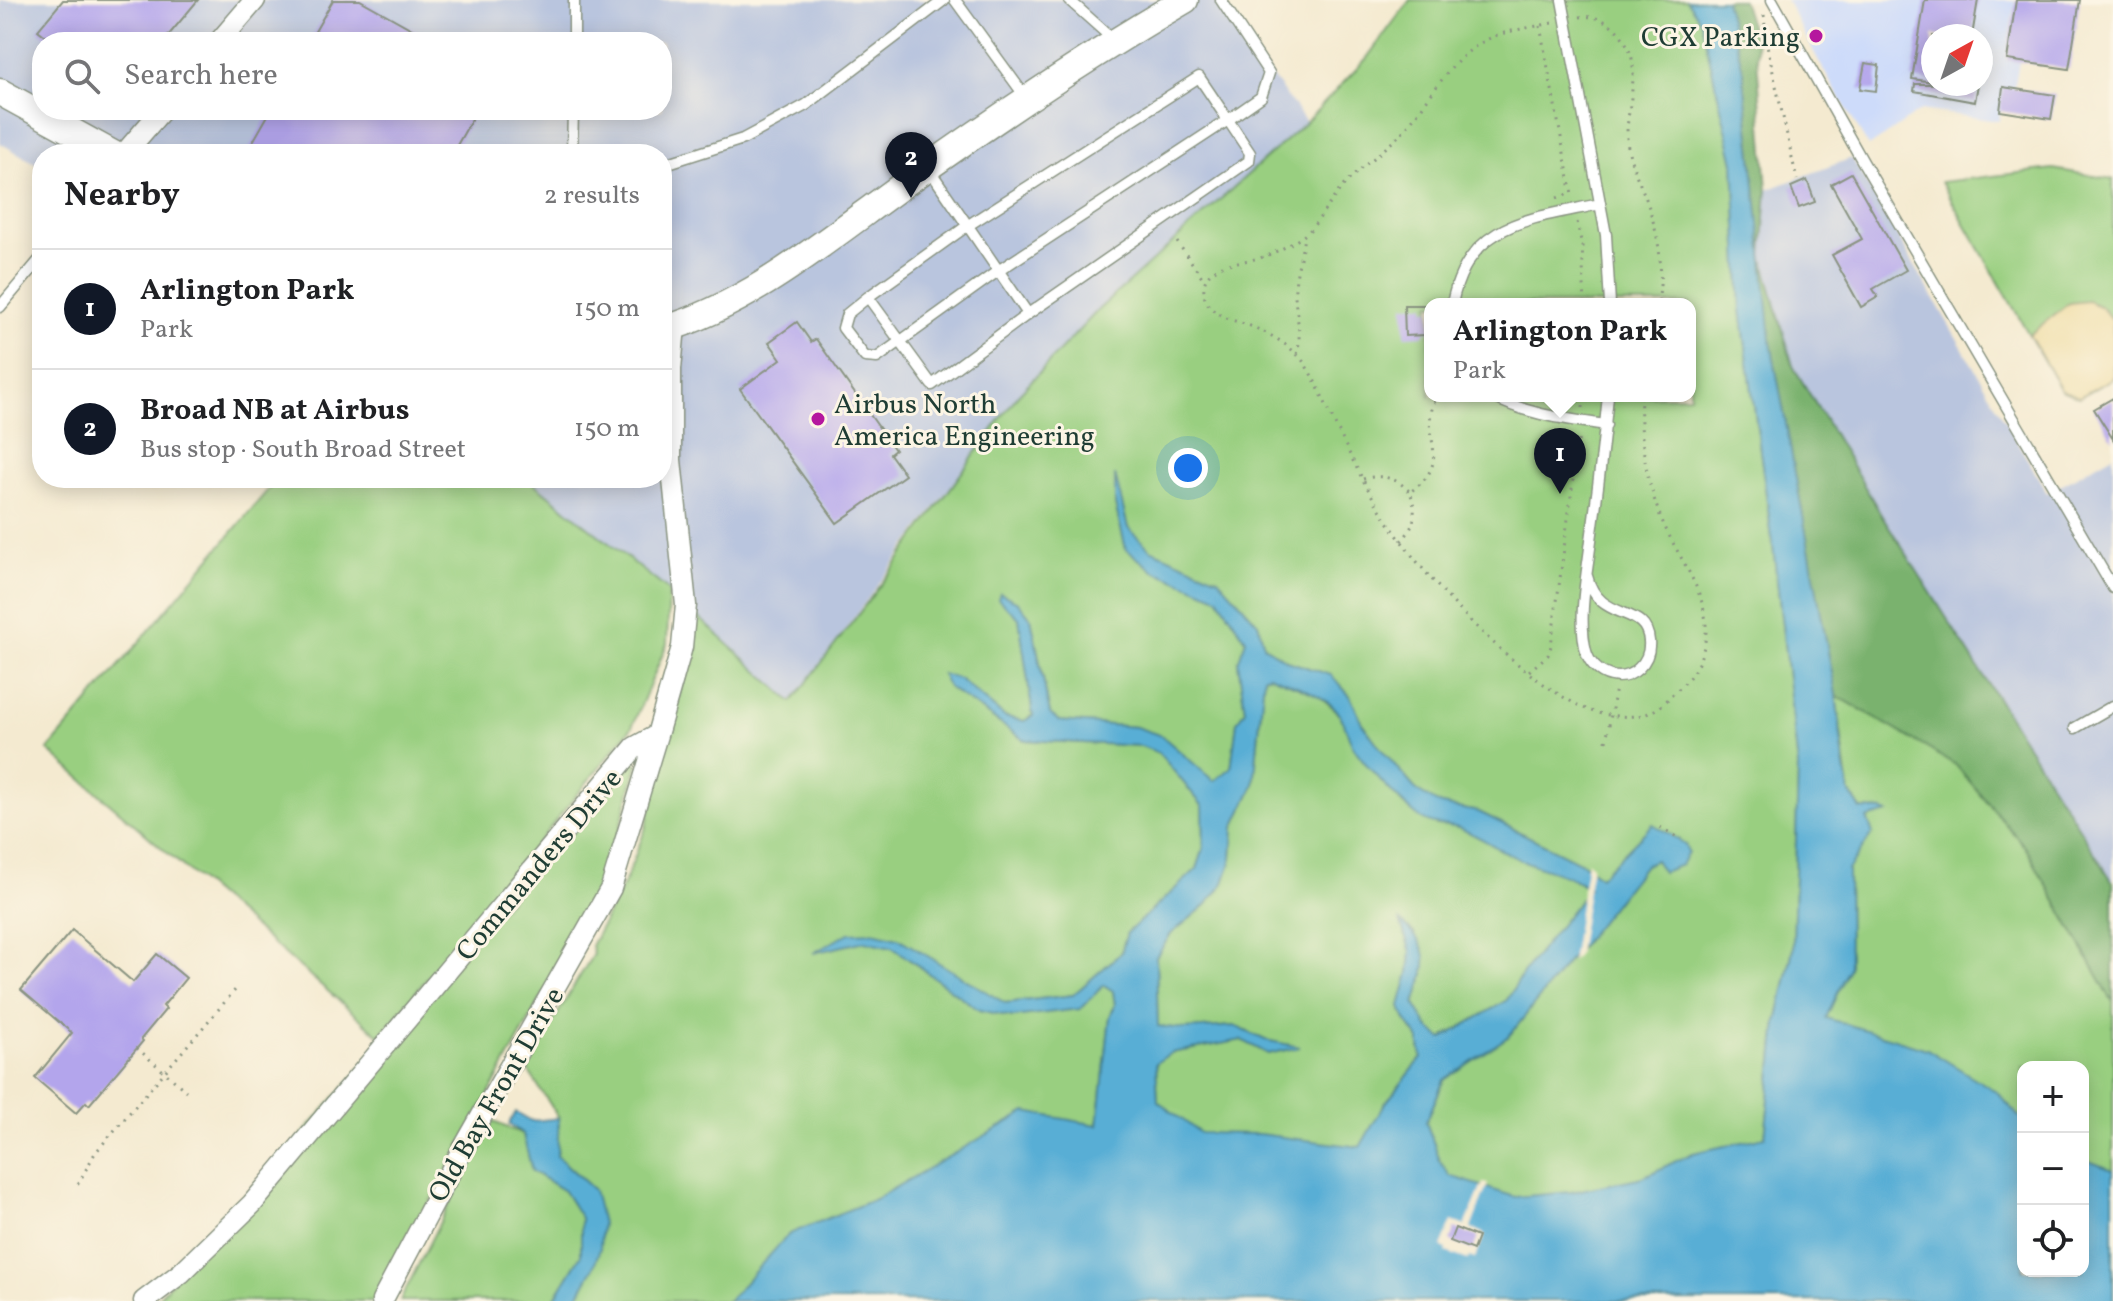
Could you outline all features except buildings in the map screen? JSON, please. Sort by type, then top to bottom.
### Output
[{"type":"street","points":[[228,32],[255,0]]},
{"type":"street","points":[[672,326],[726,305],[771,279],[1027,99],[1115,41],[1185,0]]},
{"type":"street","points":[[0,92],[32,110]]},
{"type":"street","points":[[51,120],[95,144]]},
{"type":"street","points":[[133,144],[153,120]]},
{"type":"street","points":[[657,735],[682,647],[686,605],[672,470]]},
{"type":"street","name":"Old Bay Front Drive","points":[[382,1301],[455,1163],[611,888],[657,735]]},
{"type":"street","name":"Commanders Drive","points":[[144,1301],[181,1273],[252,1204],[635,747],[657,735]]},
{"type":"lane","points":[[574,0],[574,32]]},
{"type":"lane","points":[[672,162],[743,139],[806,105],[944,0]]},
{"type":"lane","points":[[955,0],[1027,99]]},
{"type":"lane","points":[[1069,0],[1115,41]]},
{"type":"lane","points":[[868,297],[900,341],[932,385],[1028,314],[1249,161],[1250,153],[1228,120],[1199,77],[967,226],[868,297],[847,314],[843,328],[865,357],[877,358],[900,341],[998,271],[1228,120],[1261,97],[1269,73],[1221,0]]},
{"type":"lane","points":[[1562,0],[1606,235],[1610,298]]},
{"type":"lane","points":[[1772,0],[1863,162],[2113,588]]},
{"type":"lane","points":[[572,144],[573,120]]},
{"type":"lane","points":[[928,167],[1028,314]]},
{"type":"lane","points":[[1454,298],[1461,273],[1471,256],[1489,238],[1513,224],[1600,204]]},
{"type":"lane","points":[[0,307],[32,269]]},
{"type":"lane","points":[[1506,402],[1519,408],[1606,425]]},
{"type":"lane","points":[[1587,576],[1590,589],[1600,602],[1633,616],[1649,635],[1648,654],[1641,666],[1630,674],[1618,676],[1598,670],[1586,651],[1584,630],[1587,576],[1608,402]]},
{"type":"lane","points":[[2075,728],[2113,706]]},
{"type":"path","points":[[1764,15],[1767,45],[1797,180]]},
{"type":"path","points":[[1641,402],[1641,424],[1653,492],[1672,540],[1702,596],[1705,635],[1698,665],[1689,679],[1663,704],[1641,716],[1612,715],[1579,705],[1529,671],[1478,626],[1418,563],[1362,479],[1297,354],[1268,334],[1212,310],[1204,297],[1205,281],[1217,268],[1266,255],[1304,236],[1345,184],[1394,142],[1450,71],[1476,46],[1504,32],[1584,16],[1603,20],[1614,27],[1630,52],[1633,64],[1628,146],[1662,260],[1659,298]]},
{"type":"path","points":[[1540,26],[1582,246],[1585,298]]},
{"type":"path","points":[[1297,354],[1300,344],[1294,303],[1295,284],[1304,236]]},
{"type":"path","points":[[1177,242],[1205,281]]},
{"type":"path","points":[[1410,492],[1432,468],[1435,456],[1430,414],[1435,402]]},
{"type":"path","points":[[1529,671],[1548,655],[1551,646],[1583,402]]},
{"type":"path","points":[[1362,479],[1387,477],[1410,492],[1415,514],[1412,527],[1401,541]]},
{"type":"path","points":[[1606,741],[1618,676]]},
{"type":"path","points":[[1660,827],[1681,839]]},
{"type":"path","points":[[78,1184],[95,1153],[236,989]]},
{"type":"path","points":[[137,1048],[186,1091]]},
{"type":"shaded area","points":[[0,0],[1221,0],[1306,122],[1017,396],[791,703],[686,605],[540,488],[672,488],[672,144],[32,144],[32,161],[0,143]]},
{"type":"shaded area","points":[[1786,0],[2015,0],[2006,60],[2019,62],[2014,89],[2003,88],[1999,121],[1921,110],[1869,147]]},
{"type":"shaded area","points":[[1852,158],[2047,493],[2113,455],[2113,882],[1878,509],[1793,366],[1762,256],[1767,190]]},
{"type":"green space","points":[[1410,0],[1687,0],[1701,21],[1734,163],[1741,310],[1773,546],[1798,766],[1793,949],[1777,1022],[1765,1137],[1849,968],[1848,870],[1866,819],[1887,813],[1861,809],[1849,791],[1836,695],[1956,765],[2026,848],[2113,1002],[2113,1301],[1103,1301],[1158,1101],[1156,1062],[1171,1053],[1242,1040],[1268,1054],[1297,1047],[1265,1040],[1235,1026],[1158,1027],[1156,957],[1171,934],[1206,905],[1224,883],[1232,859],[1234,827],[1254,785],[1264,677],[1269,675],[1318,695],[1336,710],[1346,725],[1353,746],[1403,804],[1436,825],[1454,826],[1473,833],[1522,860],[1565,874],[1589,888],[1524,972],[1507,1000],[1441,1039],[1427,1026],[1415,1004],[1424,973],[1414,933],[1401,922],[1411,952],[1400,1007],[1419,1039],[1422,1058],[1384,1105],[1440,1161],[1426,1122],[1444,1080],[1509,1036],[1645,865],[1685,844],[1674,838],[1644,833],[1600,877],[1584,864],[1479,812],[1441,805],[1417,791],[1381,749],[1362,723],[1350,696],[1331,675],[1290,662],[1264,646],[1258,623],[1218,578],[1149,549],[1128,528],[1116,480],[1115,504],[1126,549],[1154,571],[1218,597],[1246,640],[1238,662],[1245,710],[1237,722],[1231,768],[1214,781],[1136,727],[1059,721],[1050,714],[1031,618],[999,599],[1019,617],[1033,715],[1024,721],[1005,717],[959,679],[948,687],[1024,740],[1142,746],[1159,753],[1203,806],[1204,848],[1197,869],[1127,933],[1121,953],[1073,995],[1005,1003],[948,969],[873,932],[816,952],[865,941],[892,947],[979,1010],[1013,1017],[1104,985],[1113,991],[1115,1005],[1110,1017],[1098,1125],[1067,1301],[575,1301],[593,1269],[594,1190],[557,1156],[559,1118],[526,1067],[593,954],[591,946],[626,879],[645,830],[690,652],[694,613],[792,702],[1017,396],[1100,308],[1306,122],[1366,59]]},
{"type":"green space","points":[[1724,0],[1742,0],[1756,44],[1767,190],[1762,256],[1793,366],[1878,509],[2113,882],[2113,1002],[2026,848],[1956,765],[1836,695],[1772,348],[1758,311],[1752,154],[1743,70]]},
{"type":"green space","points":[[2053,169],[2113,179],[2113,378],[2079,397],[2061,390],[1941,182]]},
{"type":"green space","points":[[270,488],[540,488],[669,591],[667,644],[632,727],[380,1036],[48,750]]},
{"type":"green space","points":[[633,760],[638,764],[604,883],[376,1301],[155,1301]]},
{"type":"green space","points":[[491,1121],[523,1134],[532,1171],[564,1191],[581,1218],[581,1255],[553,1301],[400,1301]]},
{"type":"sand","points":[[2088,301],[2100,306],[2113,321],[2113,378],[2079,397],[2061,390],[2029,335],[2069,303]]},
{"type":"water","points":[[1687,0],[1725,0],[1743,70],[1772,348],[1836,695],[1849,791],[1861,809],[1888,813],[1867,819],[1873,833],[1848,870],[1849,968],[1826,1018],[1927,1049],[1997,1092],[2017,1114],[2017,1277],[2089,1277],[2089,1161],[2113,1170],[2113,1301],[728,1301],[789,1234],[875,1199],[1026,1112],[1098,1125],[1110,1017],[1115,1005],[1113,991],[1104,985],[1080,1009],[1013,1017],[979,1010],[892,947],[865,941],[813,953],[849,933],[873,932],[898,938],[1005,1003],[1073,995],[1121,953],[1127,933],[1197,869],[1204,848],[1203,806],[1159,753],[1141,746],[1024,740],[948,687],[942,674],[959,679],[1005,717],[1024,721],[1033,716],[1019,618],[998,599],[1000,593],[1018,602],[1031,618],[1050,714],[1059,721],[1136,727],[1162,736],[1214,781],[1231,768],[1237,722],[1245,710],[1238,662],[1246,640],[1218,597],[1154,571],[1126,549],[1115,504],[1115,475],[1128,528],[1150,549],[1218,578],[1258,623],[1264,646],[1290,662],[1331,675],[1350,696],[1362,723],[1381,749],[1417,791],[1441,805],[1479,812],[1584,864],[1600,877],[1653,824],[1685,844],[1688,852],[1681,865],[1663,872],[1655,860],[1645,865],[1509,1036],[1444,1080],[1426,1122],[1440,1161],[1450,1176],[1515,1197],[1571,1192],[1643,1177],[1693,1153],[1765,1137],[1777,1022],[1793,949],[1798,766],[1773,546],[1741,310],[1734,163],[1701,22]],"holes":[[[1269,675],[1312,693],[1335,708],[1359,754],[1384,784],[1420,818],[1461,829],[1521,860],[1565,875],[1589,888],[1524,972],[1507,1000],[1442,1039],[1427,1026],[1415,1004],[1425,958],[1419,941],[1400,921],[1411,952],[1400,1006],[1419,1038],[1422,1058],[1384,1105],[1360,1147],[1259,1134],[1200,1133],[1158,1101],[1156,1063],[1171,1053],[1242,1040],[1268,1054],[1300,1047],[1265,1040],[1235,1026],[1185,1029],[1158,1026],[1156,957],[1171,934],[1206,905],[1224,883],[1232,859],[1234,827],[1254,785],[1264,676]]]},
{"type":"water","points":[[516,1112],[532,1121],[559,1118],[557,1156],[594,1190],[602,1223],[600,1248],[593,1269],[575,1301],[553,1301],[581,1255],[581,1218],[564,1191],[532,1171],[523,1134],[509,1124]]},
{"type":"pier","points":[[1587,861],[1592,865],[1578,954],[1571,962]]},
{"type":"pier","points":[[1483,1183],[1488,1184],[1471,1228],[1485,1234],[1475,1259],[1469,1257],[1468,1260],[1441,1247],[1452,1221],[1465,1226]]},
{"type":"place","name":"CGX Parking","points":[[1816,36]]},
{"type":"place","name":"Broad NB at Airbus","points":[[911,198]]},
{"type":"place","name":"Airbus North America Engineering","points":[[818,419]]},
{"type":"place","name":"Arlington Park","points":[[1560,494]]}]
